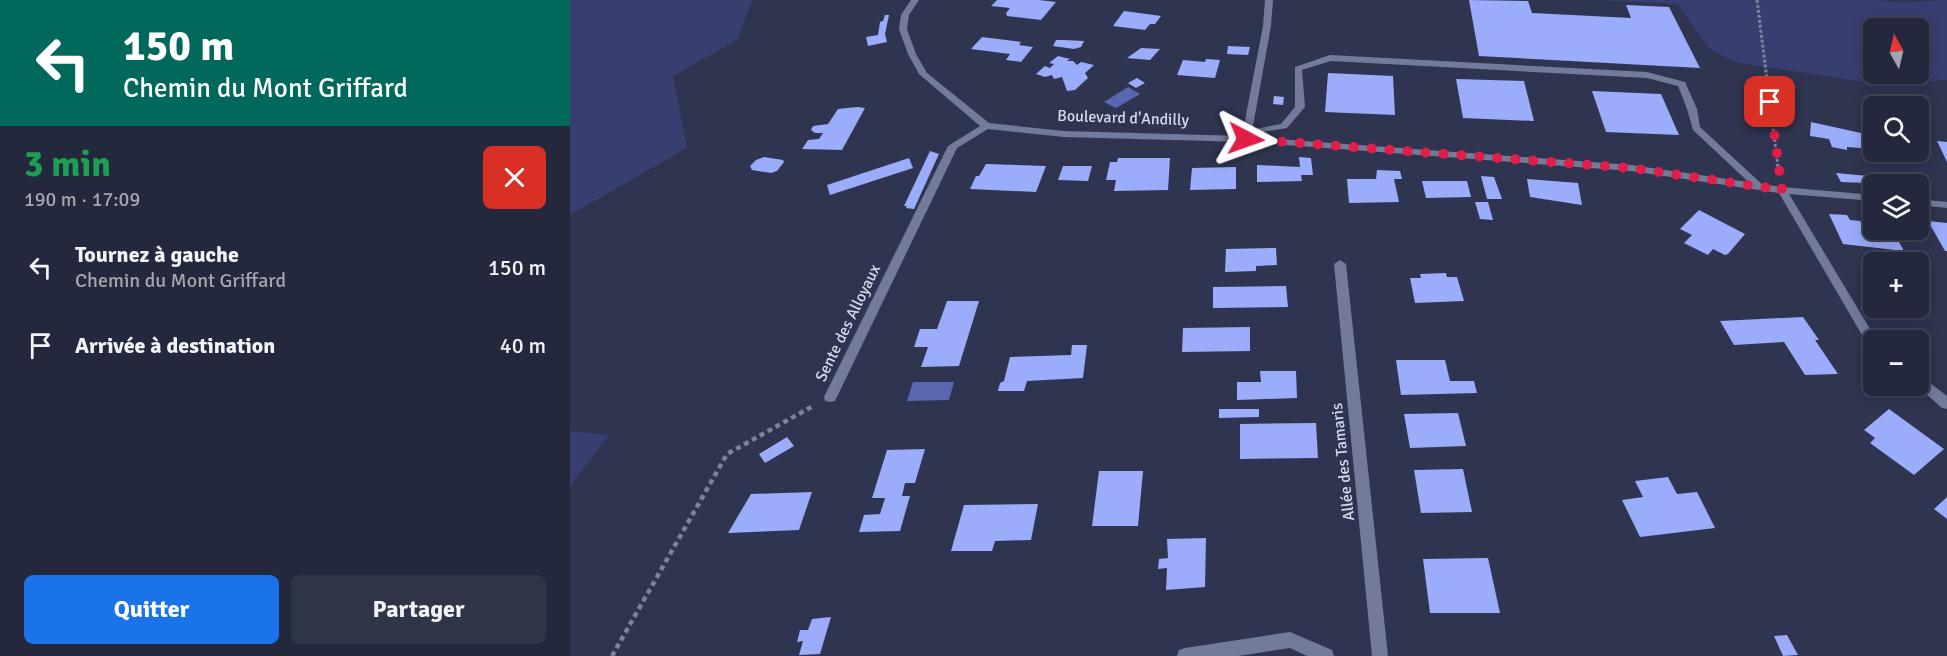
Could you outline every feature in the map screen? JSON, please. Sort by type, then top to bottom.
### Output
[{"type":"street","points":[[915,0],[905,15],[903,29],[912,54],[923,74],[986,126]]},
{"type":"street","points":[[1269,0],[1268,26],[1247,136],[1284,126],[1300,107],[1298,69],[1330,58],[1647,75],[1682,84],[1692,109],[1696,128],[1760,187]]},
{"type":"street","name":"Boulevard d'Andilly","points":[[986,126],[1064,134],[1247,136],[1631,168],[1782,190],[1863,197]]},
{"type":"street","name":"Sente des Alloyaux","points":[[830,397],[953,146],[986,126]]},
{"type":"street","points":[[1782,190],[1865,330]]},
{"type":"street","points":[[1929,203],[1947,205]]},
{"type":"street","name":"Allée des Tamaris","points":[[1340,264],[1380,656]]},
{"type":"street","points":[[1929,388],[1947,404]]},
{"type":"street","points":[[1185,656],[1290,640],[1326,656]]},
{"type":"path","points":[[1757,0],[1782,190]]},
{"type":"path","name":"Sente des Alloyaux","points":[[612,656],[727,454],[830,397]]},
{"type":"shaded area","points":[[570,0],[752,0],[737,40],[673,76],[687,148],[570,215]]},
{"type":"shaded area","points":[[1597,0],[1881,0],[1904,2],[1947,0],[1947,80],[1929,81],[1929,18],[1863,18],[1863,82],[1735,62],[1711,50],[1677,4]]},
{"type":"shaded area","points":[[1128,87],[1140,94],[1116,108],[1104,102]]},
{"type":"shaded area","points":[[913,382],[954,382],[949,400],[907,401]]},
{"type":"shaded area","points":[[570,431],[609,435],[570,486]]},
{"type":"building","points":[[997,0],[1056,2],[1041,20],[1007,16],[1006,13],[1010,8],[991,6]]},
{"type":"building","points":[[1469,0],[1528,1],[1532,13],[1631,18],[1626,5],[1669,7],[1700,68],[1479,56]]},
{"type":"building","points":[[1124,11],[1161,16],[1155,24],[1150,24],[1145,30],[1113,26]]},
{"type":"building","points":[[885,15],[889,15],[885,34],[887,42],[868,46],[866,37],[878,35],[880,22],[883,21]]},
{"type":"building","points":[[982,37],[1021,42],[1019,45],[1033,47],[1021,62],[1006,60],[1010,54],[971,49]]},
{"type":"building","points":[[1056,40],[1084,41],[1081,47],[1074,49],[1053,46]]},
{"type":"building","points":[[1228,46],[1250,47],[1248,55],[1227,54]]},
{"type":"building","points":[[1141,48],[1160,49],[1150,60],[1127,58]]},
{"type":"building","points":[[1058,56],[1070,59],[1067,61],[1073,61],[1077,65],[1081,62],[1094,65],[1085,73],[1088,78],[1075,90],[1067,91],[1062,77],[1054,79],[1052,75],[1045,77],[1036,74],[1045,66],[1050,68],[1054,64],[1049,63]]},
{"type":"building","points":[[1206,59],[1220,60],[1215,78],[1177,75],[1183,60],[1205,62]]},
{"type":"building","points":[[1328,73],[1393,76],[1395,115],[1325,112]]},
{"type":"building","points":[[1137,78],[1145,83],[1136,88],[1128,83]]},
{"type":"building","points":[[1456,79],[1524,81],[1534,121],[1463,118]]},
{"type":"building","points":[[1592,91],[1661,94],[1679,135],[1606,132]]},
{"type":"building","points":[[1274,96],[1284,97],[1283,105],[1273,104]]},
{"type":"building","points":[[865,108],[842,150],[802,149],[808,140],[819,139],[823,133],[815,133],[811,130],[813,126],[828,124],[838,109]]},
{"type":"building","points":[[1811,122],[1861,133],[1863,148],[1847,147],[1847,150],[1832,147],[1829,139],[1810,136]]},
{"type":"building","points":[[1937,141],[1947,142],[1947,162]]},
{"type":"building","points":[[930,151],[939,154],[914,209],[906,208],[907,206],[904,206]]},
{"type":"building","points":[[764,157],[784,162],[777,171],[771,173],[752,170],[750,166],[756,160]]},
{"type":"building","points":[[1299,157],[1311,158],[1313,175],[1301,175],[1302,181],[1257,182],[1257,165],[1300,167]]},
{"type":"building","points":[[909,158],[913,168],[830,195],[827,185]]},
{"type":"building","points":[[1118,158],[1170,158],[1168,190],[1114,191],[1116,180],[1106,180],[1110,162],[1117,162]]},
{"type":"building","points":[[986,164],[1046,166],[1036,192],[970,189],[976,176],[979,176]]},
{"type":"building","points":[[1063,166],[1092,166],[1088,181],[1058,180]]},
{"type":"building","points":[[1236,167],[1236,189],[1190,190],[1192,168]]},
{"type":"building","points":[[1377,170],[1400,171],[1402,179],[1394,179],[1399,202],[1349,203],[1347,179],[1376,179]]},
{"type":"building","points":[[1836,173],[1863,176],[1863,183],[1841,182]]},
{"type":"building","points":[[1481,176],[1494,177],[1502,199],[1487,199]]},
{"type":"building","points":[[1527,179],[1578,183],[1582,205],[1530,197]]},
{"type":"building","points":[[1422,181],[1467,181],[1471,197],[1426,198]]},
{"type":"building","points":[[1475,202],[1488,202],[1493,220],[1480,219]]},
{"type":"building","points":[[1699,210],[1745,234],[1728,254],[1725,255],[1713,249],[1708,255],[1684,243],[1692,235],[1680,229]]},
{"type":"building","points":[[1829,214],[1847,215],[1850,220],[1860,221],[1863,226],[1863,240],[1898,240],[1904,251],[1843,244]]},
{"type":"building","points":[[1929,221],[1947,223],[1947,251]]},
{"type":"building","points":[[1276,248],[1277,265],[1256,266],[1256,271],[1225,272],[1226,249]]},
{"type":"building","points":[[1446,273],[1447,277],[1457,277],[1464,301],[1415,303],[1410,278],[1421,278],[1420,274]]},
{"type":"building","points":[[1286,286],[1288,307],[1213,308],[1213,287]]},
{"type":"building","points":[[947,301],[979,301],[959,366],[921,367],[928,347],[914,347],[920,329],[937,329]]},
{"type":"building","points":[[1803,317],[1819,340],[1815,340],[1838,374],[1805,375],[1784,342],[1734,345],[1720,321]]},
{"type":"building","points":[[1250,327],[1250,351],[1182,352],[1183,328]]},
{"type":"building","points":[[1072,345],[1087,345],[1083,378],[1027,381],[1024,391],[998,391],[1000,383],[1004,381],[1010,357],[1071,355]]},
{"type":"building","points":[[1396,360],[1445,360],[1450,381],[1474,381],[1477,393],[1401,395]]},
{"type":"building","points":[[1260,371],[1296,371],[1297,398],[1237,400],[1237,382],[1261,382]]},
{"type":"building","points":[[1219,409],[1259,409],[1259,417],[1219,418]]},
{"type":"building","points":[[1889,409],[1944,449],[1914,475],[1870,443],[1875,438],[1864,430]]},
{"type":"building","points":[[1458,413],[1466,446],[1410,448],[1404,414]]},
{"type":"building","points":[[1316,423],[1318,458],[1240,459],[1240,424]]},
{"type":"building","points":[[787,437],[794,446],[765,463],[759,454]]},
{"type":"building","points":[[925,449],[915,483],[905,483],[902,496],[910,496],[900,531],[859,532],[864,515],[880,514],[885,498],[872,498],[887,450]]},
{"type":"building","points":[[1463,469],[1472,512],[1421,513],[1414,470]]},
{"type":"building","points":[[1099,471],[1143,471],[1138,526],[1092,526]]},
{"type":"building","points":[[1668,477],[1677,494],[1697,492],[1715,528],[1640,537],[1622,500],[1643,497],[1635,481]]},
{"type":"building","points":[[812,492],[799,530],[728,533],[751,494]]},
{"type":"building","points":[[1947,497],[1947,519],[1934,509]]},
{"type":"building","points":[[1038,504],[1031,540],[995,541],[992,551],[951,551],[964,505]]},
{"type":"building","points":[[1206,538],[1205,587],[1166,590],[1167,568],[1158,569],[1159,559],[1168,558],[1167,539]]},
{"type":"building","points":[[1488,558],[1500,613],[1430,613],[1423,559]]},
{"type":"building","points":[[831,617],[820,654],[799,655],[803,641],[797,642],[800,630],[808,630],[812,619]]},
{"type":"building","points":[[1787,635],[1798,655],[1783,656],[1774,636]]},
{"type":"route","points":[[1246,139],[1631,168],[1782,190],[1770,102]]}]
